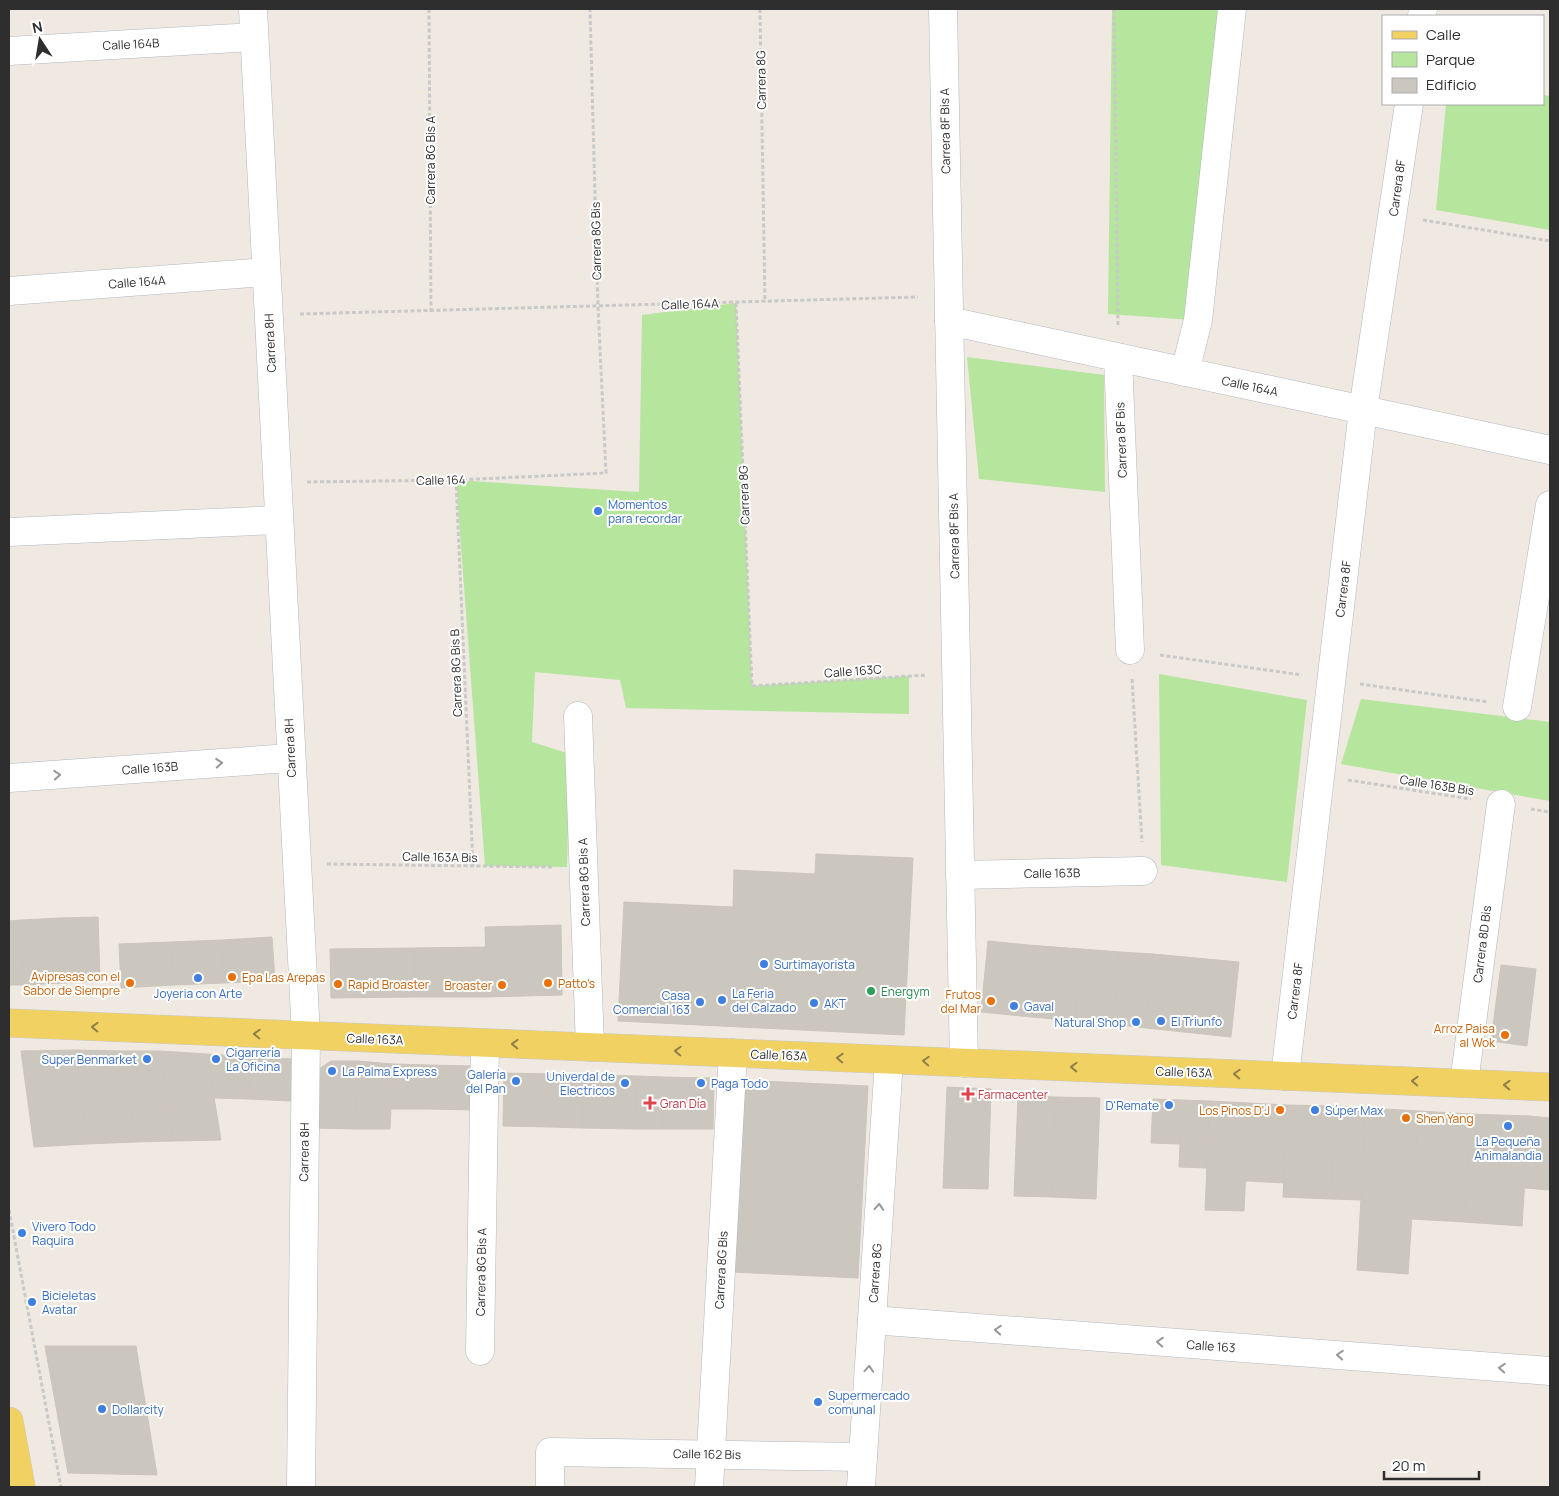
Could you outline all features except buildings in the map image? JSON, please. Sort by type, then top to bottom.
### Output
[{"type":"main road","name":"Calle 163A","points":[[9,1023],[1550,1087]]},
{"type":"main road","points":[[9,1422],[21,1487]]},
{"type":"street","name":"Carrera 8H","points":[[253,9],[290,758],[306,1036],[300,1487]]},
{"type":"street","name":"Carrera 8F Bis A","points":[[943,9],[964,1063]]},
{"type":"street","points":[[1185,372],[1198,320],[1232,9]]},
{"type":"street","name":"Calle 164B","points":[[9,51],[254,37]]},
{"type":"street","name":"Carrera 8F","points":[[1285,1076],[1363,410],[1409,105]]},
{"type":"street","name":"Calle 164A","points":[[9,292],[266,272]]},
{"type":"street","name":"Calle 164A","points":[[949,309],[1118,358],[1550,450]]},
{"type":"street","name":"Carrera 8F Bis","points":[[1118,358],[1130,650]]},
{"type":"street","points":[[1517,706],[1550,504]]},
{"type":"street","points":[[9,532],[278,520]]},
{"type":"street","name":"Carrera 8G Bis A","points":[[578,716],[590,1048]]},
{"type":"street","name":"Calle 163B","points":[[9,778],[290,758]]},
{"type":"street","name":"Carrera 8D Bis","points":[[1464,1083],[1501,804]]},
{"type":"street","name":"Calle 163B","points":[[960,875],[1143,871]]},
{"type":"street","name":"Carrera 8G Bis A","points":[[480,1351],[484,1043]]},
{"type":"street","name":"Carrera 8G Bis","points":[[709,1487],[733,1053]]},
{"type":"street","name":"Carrera 8G","points":[[861,1487],[889,1060]]},
{"type":"street","name":"Calle 163","points":[[872,1320],[1550,1371]]},
{"type":"street","name":"Calle 162 Bis","points":[[550,1487],[550,1452],[863,1457]]},
{"type":"path","name":"Carrera 8G Bis A","points":[[429,9],[431,312]]},
{"type":"path","name":"Carrera 8G Bis","points":[[590,9],[598,307],[606,473]]},
{"type":"path","name":"Carrera 8G","points":[[760,9],[765,302]]},
{"type":"path","points":[[1114,9],[1118,358]]},
{"type":"path","points":[[1393,215],[1550,241]]},
{"type":"path","name":"Calle 164A","points":[[268,314],[431,312],[765,302],[949,309]]},
{"type":"path","name":"Carrera 8G","points":[[736,303],[752,686]]},
{"type":"path","name":"Calle 164","points":[[277,482],[456,480],[606,473]]},
{"type":"path","name":"Carrera 8G Bis B","points":[[456,480],[473,866]]},
{"type":"path","points":[[1130,650],[1143,871]]},
{"type":"path","name":"Calle 163C","points":[[752,686],[956,673]]},
{"type":"path","name":"Calle 163B Bis","points":[[1320,775],[1550,812]]},
{"type":"path","name":"Calle 163A Bis","points":[[296,864],[584,868]]},
{"type":"path","points":[[9,1210],[61,1487]]},
{"type":"green space","points":[[1112,9],[1237,9],[1192,320],[1108,314]]},
{"type":"green space","points":[[1544,95],[1550,96],[1550,230],[1436,210],[1446,105],[1544,105]]},
{"type":"green space","points":[[736,303],[752,686],[909,676],[909,714],[626,708],[620,680],[535,672],[532,742],[570,754],[567,867],[485,866],[456,480],[639,492],[642,315]]},
{"type":"green space","points":[[967,357],[1104,375],[1105,492],[979,479]]},
{"type":"green space","points":[[1159,674],[1307,700],[1287,882],[1161,865]]},
{"type":"green space","points":[[1361,699],[1550,722],[1550,801],[1341,764]]},
{"type":"place","name":"Momentos para recordar","points":[[598,511]]},
{"type":"place","name":"Surtimayorista","points":[[764,964]]},
{"type":"place","name":"Epa Las Arepas","points":[[232,977]]},
{"type":"place","name":"Joyeria con Arte","points":[[198,978]]},
{"type":"place","name":"Avipresas con el Sabor de Siempre","points":[[130,983]]},
{"type":"place","name":"Patto's","points":[[548,983]]},
{"type":"place","name":"Rapid Broaster","points":[[338,984]]},
{"type":"place","name":"Broaster","points":[[502,985]]},
{"type":"place","name":"Energym","points":[[871,991]]},
{"type":"place","name":"La Feria del Calzado","points":[[722,1000]]},
{"type":"place","name":"Frutos del Mar","points":[[991,1001]]},
{"type":"place","name":"Casa Comercial 163","points":[[700,1002]]},
{"type":"place","name":"AKT","points":[[814,1003]]},
{"type":"place","name":"Gaval","points":[[1014,1006]]},
{"type":"place","name":"El Triunfo","points":[[1161,1021]]},
{"type":"place","name":"Natural Shop","points":[[1136,1022]]},
{"type":"place","name":"Arroz Paisa al Wok","points":[[1505,1035]]},
{"type":"place","name":"Super Benmarket","points":[[147,1059]]},
{"type":"place","name":"Cigarrería La Oficina","points":[[216,1059]]},
{"type":"place","name":"La Palma Express","points":[[332,1071]]},
{"type":"place","name":"Galería del Pan","points":[[516,1081]]},
{"type":"place","name":"Univerdal de Electricos","points":[[625,1083]]},
{"type":"place","name":"Paga Todo","points":[[701,1083]]},
{"type":"place","name":"Farmacenter","points":[[968,1094]]},
{"type":"place","name":"Gran Día","points":[[650,1103]]},
{"type":"place","name":"D'Remate","points":[[1169,1105]]},
{"type":"place","name":"Los Pinos D'J","points":[[1280,1110]]},
{"type":"place","name":"Súper Max","points":[[1315,1110]]},
{"type":"place","name":"Shen Yang","points":[[1406,1118]]},
{"type":"place","name":"La Pequeña Animalandia","points":[[1508,1126]]},
{"type":"place","name":"Vivero Todo Raquira","points":[[22,1233]]},
{"type":"place","name":"Bicieletas Avatar","points":[[32,1302]]},
{"type":"place","name":"Supermercado comunal","points":[[818,1402]]},
{"type":"place","name":"Dollarcity","points":[[102,1409]]}]
